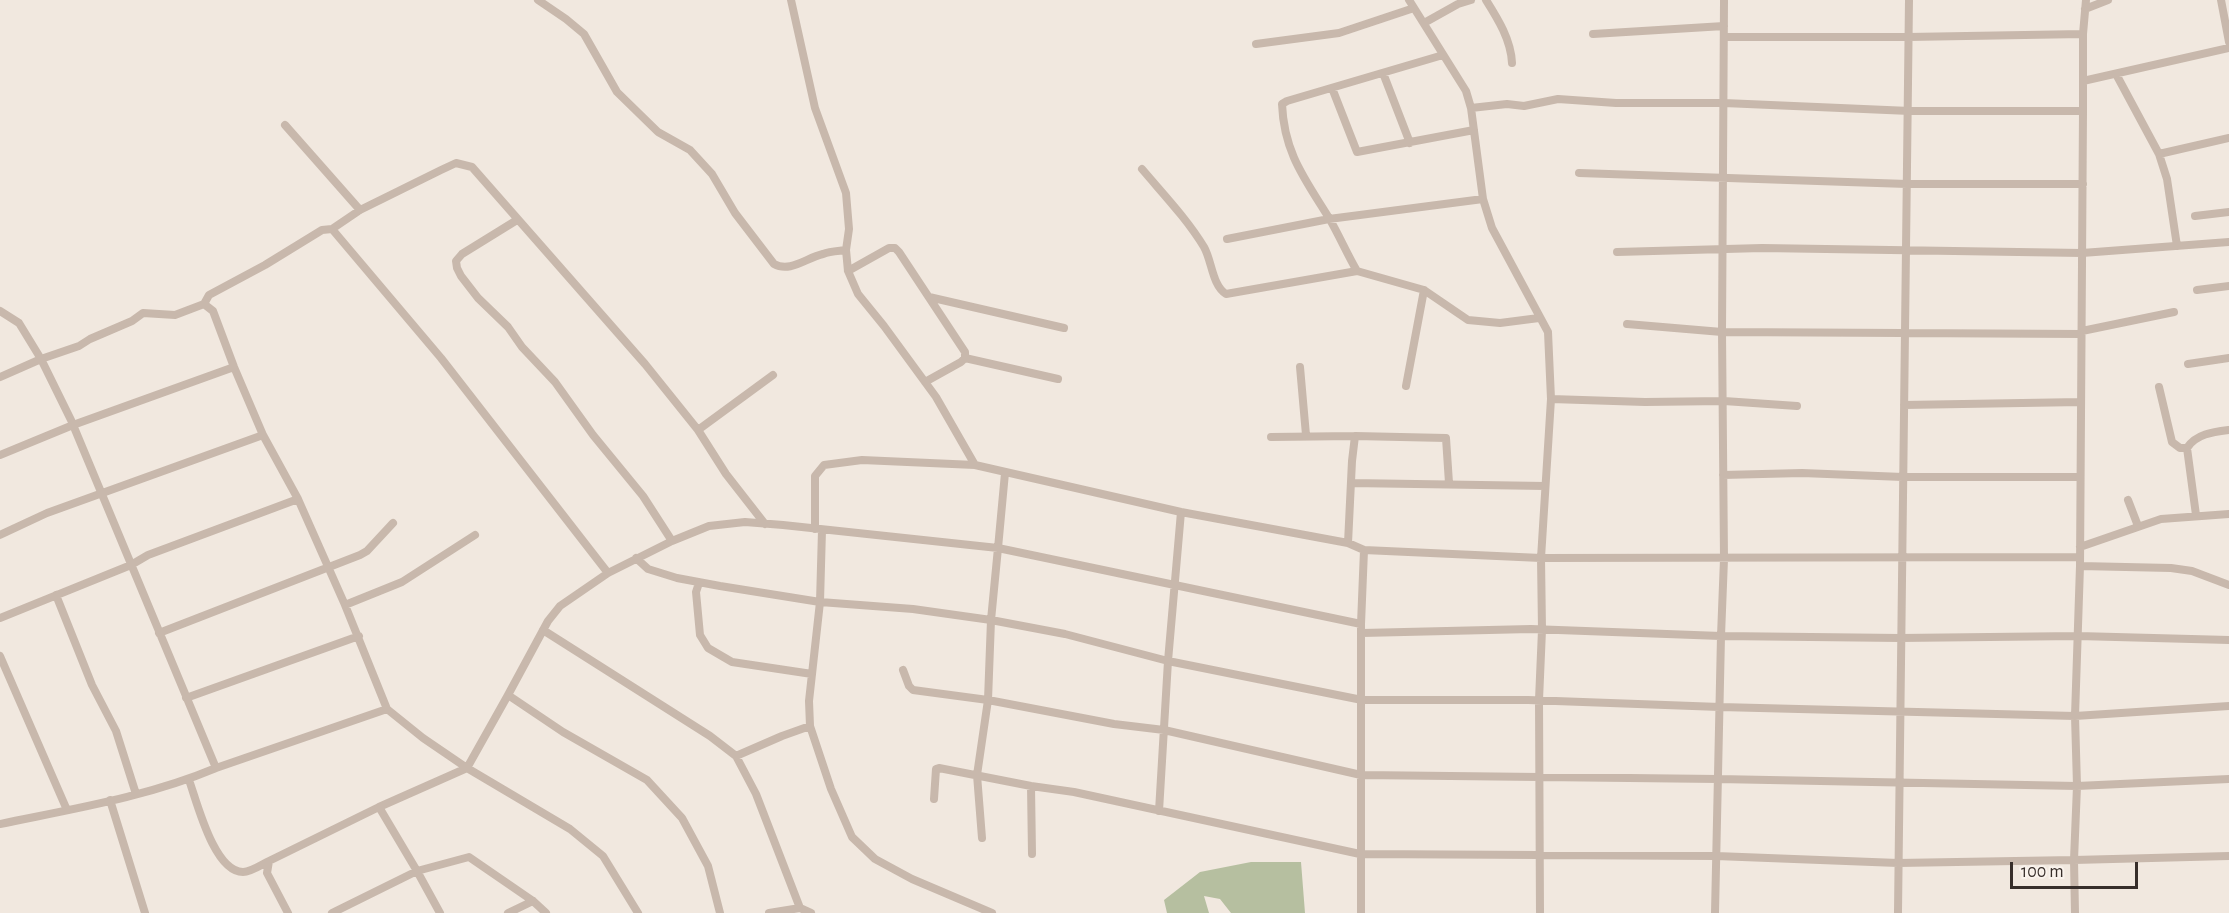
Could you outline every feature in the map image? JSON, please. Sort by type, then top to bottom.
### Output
[{"type":"street","points":[[538,0],[566,18],[584,34],[617,92],[658,132],[690,150],[711,174],[735,213],[774,264],[781,268],[790,267],[823,253],[846,250]]},
{"type":"street","points":[[792,0],[815,108],[846,193],[849,229],[846,250],[848,271],[858,294],[936,397],[975,465]]},
{"type":"street","points":[[1424,23],[1458,4],[1471,0]]},
{"type":"street","points":[[1486,0],[1506,36],[1512,51],[1512,63]]},
{"type":"street","points":[[1715,913],[1724,559],[1722,332],[1724,0]]},
{"type":"street","points":[[1898,913],[1908,184],[1908,0]]},
{"type":"street","points":[[2075,913],[2083,34],[2086,4],[2108,0]]},
{"type":"street","points":[[2221,0],[2229,42]]},
{"type":"street","points":[[1256,44],[1339,33],[1412,4],[1466,91],[1471,108],[1483,199],[1492,228],[1548,332],[1551,399],[1541,558],[1542,630],[1539,700],[1540,913]]},
{"type":"street","points":[[1593,34],[1724,26]]},
{"type":"street","points":[[1724,37],[1908,38],[2083,34]]},
{"type":"street","points":[[2083,81],[2229,48]]},
{"type":"street","points":[[1357,271],[1292,155],[1282,104],[1443,55]]},
{"type":"street","points":[[1383,73],[1410,143]]},
{"type":"street","points":[[2116,74],[2159,154],[2167,179],[2177,246]]},
{"type":"street","points":[[1332,88],[1357,152],[1474,130]]},
{"type":"street","points":[[1471,108],[1507,104],[1524,106],[1558,99],[1616,103],[1724,103],[1908,111],[2083,111]]},
{"type":"street","points":[[285,125],[360,210]]},
{"type":"street","points":[[2159,154],[2229,138]]},
{"type":"street","points":[[0,377],[79,346],[132,321],[143,313],[175,315],[204,304],[209,295],[265,265],[322,230],[332,229],[360,210],[456,163],[472,166],[645,364],[698,430],[726,474],[765,524]]},
{"type":"street","points":[[1142,170],[1184,217],[1205,250],[1218,286],[1226,294],[1357,271],[1424,290],[1468,320],[1500,323],[1539,318]]},
{"type":"street","points":[[1579,172],[1908,184],[2083,184]]},
{"type":"street","points":[[1227,239],[1329,219],[1483,199]]},
{"type":"street","points":[[2195,216],[2229,212]]},
{"type":"street","points":[[517,220],[462,254],[456,261],[456,268],[478,298],[508,327],[555,382],[593,435],[643,496],[672,541]]},
{"type":"street","points":[[332,229],[441,358],[608,573]]},
{"type":"street","points":[[1617,252],[1723,248],[2082,253],[2229,242]]},
{"type":"street","points":[[848,271],[889,248],[895,248],[965,352],[965,358]]},
{"type":"street","points":[[2197,290],[2229,286]]},
{"type":"street","points":[[1406,386],[1424,290]]},
{"type":"street","points":[[929,297],[1064,328]]},
{"type":"street","points":[[204,304],[213,311],[263,435],[298,499],[359,636],[387,709],[423,738],[467,768],[570,829],[603,856],[638,913]]},
{"type":"street","points":[[0,311],[19,323],[41,359],[73,425],[216,768]]},
{"type":"street","points":[[1627,324],[1722,332],[2081,332],[2174,312]]},
{"type":"street","points":[[925,381],[965,358],[1058,379]]},
{"type":"street","points":[[2188,364],[2229,358]]},
{"type":"street","points":[[0,455],[73,425],[234,367]]},
{"type":"street","points":[[1300,367],[1306,435]]},
{"type":"street","points":[[698,430],[773,375]]},
{"type":"street","points":[[2159,387],[2172,442],[2181,448],[2187,448]]},
{"type":"street","points":[[1551,399],[1645,402],[1724,401],[1797,406]]},
{"type":"street","points":[[1904,405],[2081,402]]},
{"type":"street","points":[[2196,515],[2187,448],[2200,435],[2229,430]]},
{"type":"street","points":[[0,535],[47,513],[263,435]]},
{"type":"street","points":[[1271,437],[1306,435],[1446,438],[1449,483]]},
{"type":"street","points":[[1348,543],[1355,436]]},
{"type":"street","points":[[992,913],[912,879],[875,859],[852,837],[831,789],[810,726],[809,700],[820,602],[815,476],[824,465],[862,460],[975,465],[1181,512],[1348,543],[1364,550],[1541,558],[1902,557],[2080,561],[2192,571],[2229,585]]},
{"type":"street","points":[[982,838],[978,775],[988,700],[991,620],[1005,473]]},
{"type":"street","points":[[1723,475],[1802,473],[1903,477],[2080,477]]},
{"type":"street","points":[[1351,483],[1545,486]]},
{"type":"street","points":[[0,618],[131,565],[148,555],[298,499]]},
{"type":"street","points":[[2128,500],[2138,526]]},
{"type":"street","points":[[1159,811],[1168,661],[1181,512]]},
{"type":"street","points":[[2080,547],[2161,519],[2229,514]]},
{"type":"street","points":[[189,780],[208,834],[222,858],[233,870],[245,872],[269,861],[379,807],[467,768],[543,630],[560,606],[608,573],[672,541],[710,526],[745,522],[998,548],[1174,584],[1362,628],[1542,630],[1721,636],[1900,638],[2078,636],[2229,640]]},
{"type":"street","points":[[159,633],[367,551],[393,523]]},
{"type":"street","points":[[345,605],[402,582],[474,535]]},
{"type":"street","points":[[1361,913],[1364,550]]},
{"type":"street","points":[[636,558],[648,569],[699,583],[820,602],[913,609],[991,620],[1065,634],[1168,661],[1362,700],[1539,700],[2075,716],[2229,706]]},
{"type":"street","points":[[699,583],[696,592],[700,635],[708,648],[732,662],[812,674]]},
{"type":"street","points":[[56,596],[92,685],[116,731],[136,794]]},
{"type":"street","points":[[543,630],[710,736],[736,756],[756,794],[800,908]]},
{"type":"street","points":[[186,698],[359,636]]},
{"type":"street","points":[[0,656],[67,810]]},
{"type":"street","points":[[903,670],[913,690],[988,700],[1114,724],[1164,730],[1361,775],[2077,786],[2229,779]]},
{"type":"street","points":[[508,695],[563,732],[647,780],[682,818],[708,866],[720,913]]},
{"type":"street","points":[[0,825],[189,780],[216,768],[387,709]]},
{"type":"street","points":[[736,756],[810,726]]},
{"type":"street","points":[[934,799],[936,769],[1074,792],[1360,854],[1716,856],[1898,862],[2229,856]]},
{"type":"street","points":[[1031,786],[1032,854]]},
{"type":"street","points":[[110,800],[146,913]]},
{"type":"street","points":[[379,807],[440,913]]},
{"type":"street","points":[[332,913],[417,871],[469,857],[533,901],[546,913]]},
{"type":"street","points":[[269,861],[267,873],[288,913]]},
{"type":"street","points":[[508,913],[533,901]]},
{"type":"street","points":[[769,913],[800,908],[811,913]]},
{"type":"green space","points":[[1251,862],[1301,862],[1305,913],[1231,913],[1220,899],[1204,896],[1209,913],[1167,913],[1164,900],[1200,872]]}]
